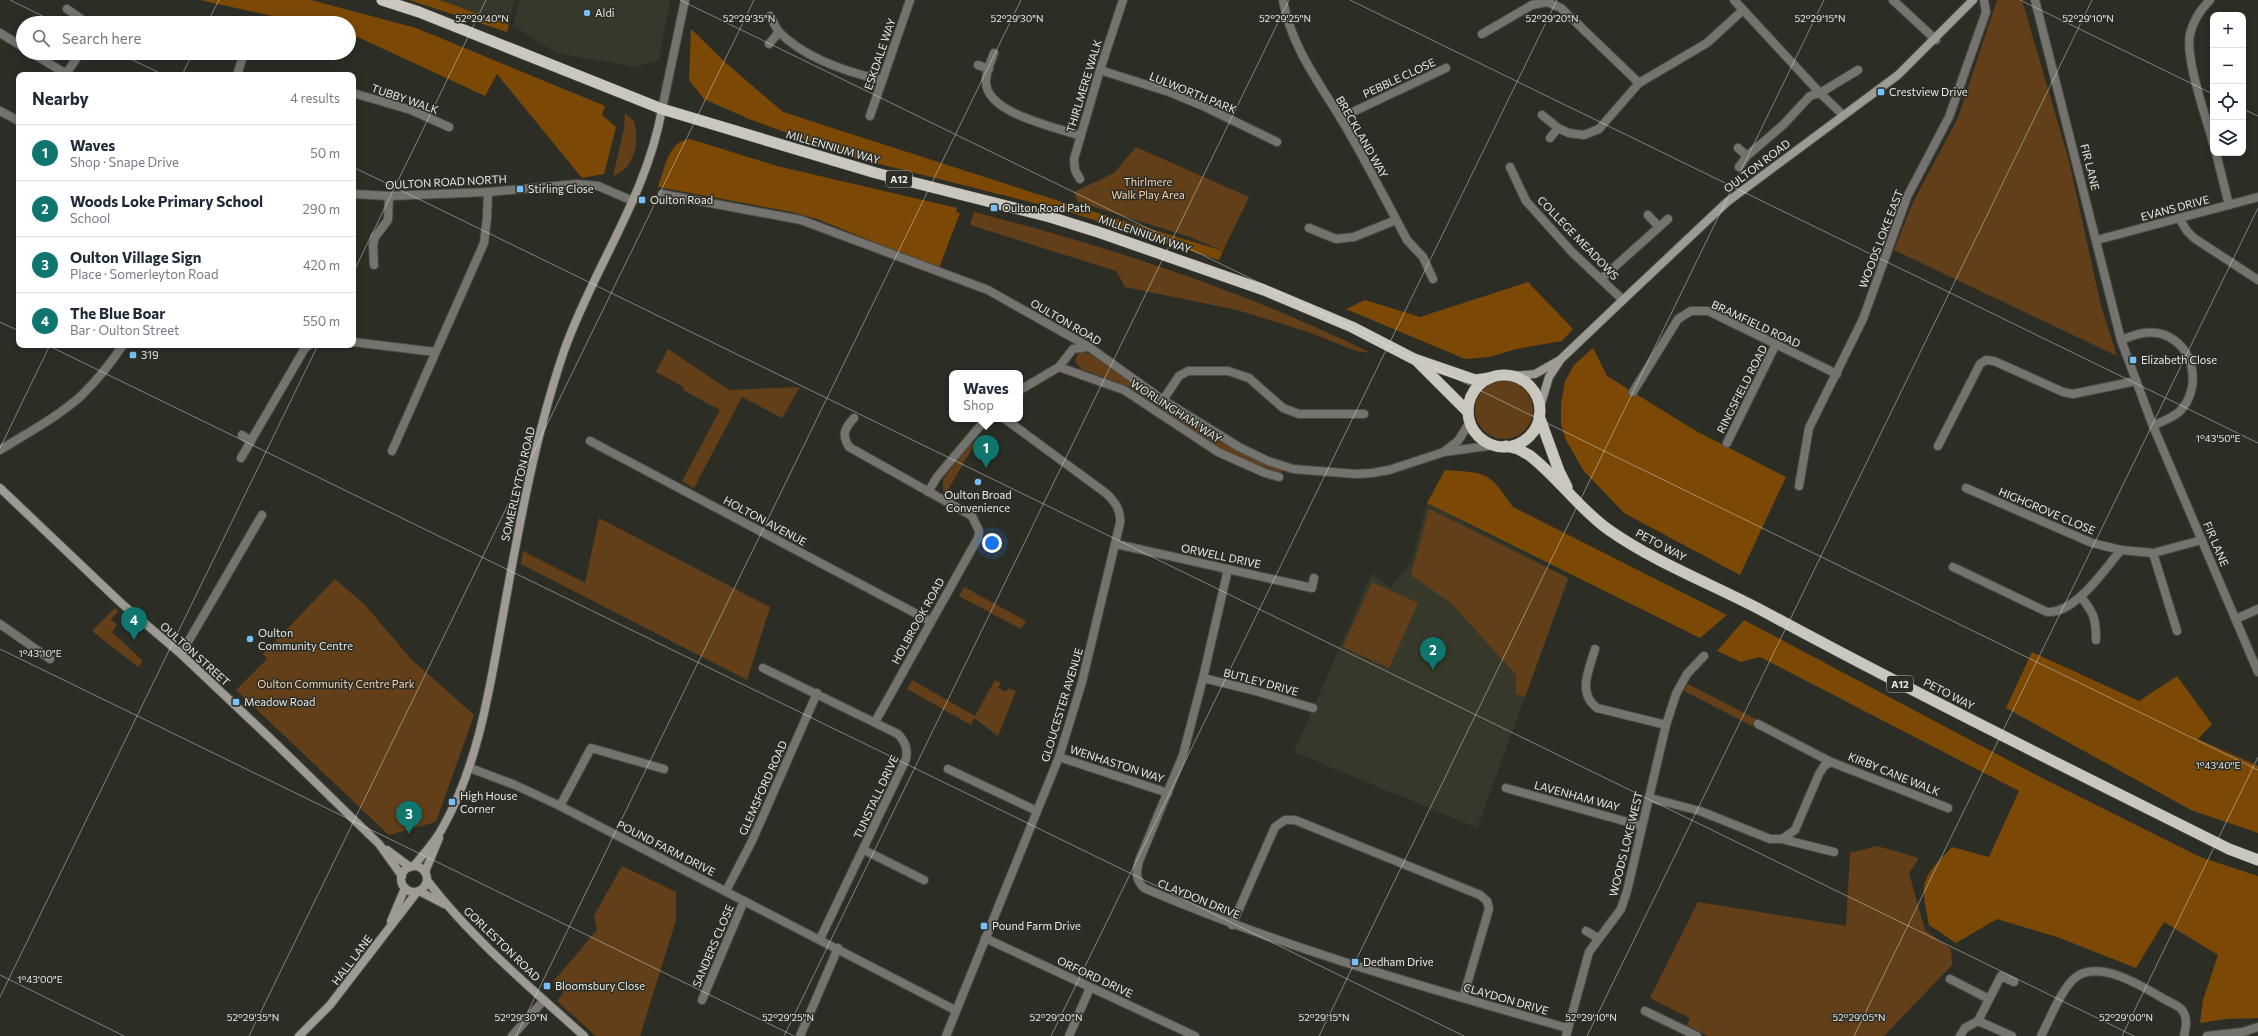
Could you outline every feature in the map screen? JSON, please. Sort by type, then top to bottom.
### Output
[{"type":"highway","name":"MILLENNIUM WAY","points":[[382,0],[419,12],[662,109],[876,173],[1022,210],[1098,232],[1264,290],[1352,327],[1414,358],[1474,380],[1490,378]]},
{"type":"highway","name":"MILLENNIUM WAY","points":[[1414,358],[1469,417]]},
{"type":"highway","points":[[1512,376],[1528,384],[1534,390],[1540,412],[1537,425],[1528,437],[1516,444],[1506,446],[1495,445],[1479,437],[1469,417],[1472,395],[1476,388],[1490,378],[1512,376]]},
{"type":"highway","name":"PETO WAY","points":[[1540,412],[1559,471],[1571,495]]},
{"type":"highway","name":"PETO WAY","points":[[1506,446],[1518,449],[1529,455],[1607,529],[1646,553],[1748,603],[1872,670],[2241,854],[2258,860]]},
{"type":"highway","name":"PETO WAY","points":[[2241,854],[2258,853]]},
{"type":"main road","name":"OULTON ROAD","points":[[1540,412],[1549,377],[1561,359],[1623,300],[1727,202],[1898,75],[1936,40],[1974,0]]},
{"type":"main road","name":"SOMERLEYTON ROAD","points":[[412,866],[443,828],[470,768],[489,690],[536,450],[564,351],[600,267],[633,201],[651,157],[662,109]]},
{"type":"main road","name":"OULTON ROAD","points":[[1512,376],[1535,374],[1561,359]]},
{"type":"main road","name":"OULTON STREET","points":[[0,488],[121,603],[181,654],[379,844],[402,876]]},
{"type":"main road","points":[[418,891],[424,887],[426,876],[443,828]]},
{"type":"main road","points":[[379,844],[426,876]]},
{"type":"main road","points":[[384,934],[405,888],[402,876],[412,866]]},
{"type":"main road","name":"GORLESTON ROAD","points":[[426,876],[447,906],[544,1000],[584,1036]]},
{"type":"main road","points":[[405,888],[418,891],[447,906]]},
{"type":"main road","name":"HALL LANE","points":[[299,1036],[330,1006],[418,891]]},
{"type":"street","points":[[662,109],[686,0]]},
{"type":"street","name":"ESKDALE WAY","points":[[870,116],[910,0]]},
{"type":"street","name":"THIRLMERE WALK","points":[[1080,179],[1075,170],[1074,159],[1100,70],[1123,0]]},
{"type":"street","name":"BRECKLAND WAY","points":[[1283,0],[1287,20],[1311,71],[1340,118],[1407,240],[1423,257],[1433,279]]},
{"type":"street","points":[[1734,0],[1820,93],[1843,115]]},
{"type":"street","points":[[1893,0],[1936,40]]},
{"type":"street","name":"WOODS LOKE EAST","points":[[1800,486],[1809,428],[1837,374],[1862,319],[1907,197],[1949,117],[1986,12],[1984,0]]},
{"type":"street","name":"FIR LANE","points":[[2035,0],[2097,240],[2121,340],[2153,426],[2258,672]]},
{"type":"street","points":[[2210,0],[2195,22],[2190,34],[2190,49],[2210,131]]},
{"type":"street","points":[[1482,34],[1532,5],[1547,2],[1561,8],[1639,83]]},
{"type":"street","points":[[67,9],[77,16]]},
{"type":"street","points":[[1542,115],[1558,128],[1569,132],[1584,135],[1599,129],[1639,83],[1707,44],[1743,10]]},
{"type":"street","points":[[770,16],[779,32],[802,49],[827,63],[857,74],[882,80]]},
{"type":"street","points":[[769,44],[779,32]]},
{"type":"street","points":[[0,33],[16,43]]},
{"type":"street","points":[[994,53],[988,69],[986,83],[991,97],[1007,111],[1081,136]]},
{"type":"street","points":[[43,60],[62,72]]},
{"type":"street","points":[[69,72],[76,60]]},
{"type":"street","points":[[238,72],[242,60]]},
{"type":"street","points":[[978,65],[988,69]]},
{"type":"street","name":"PEBBLE CLOSE","points":[[1340,118],[1446,68]]},
{"type":"street","name":"LULWORTH PARK","points":[[1100,70],[1183,98],[1276,142]]},
{"type":"street","points":[[1739,167],[1747,156],[1783,125],[1810,96],[1820,93],[1858,70]]},
{"type":"street","name":"TUBBY WALK","points":[[356,94],[411,110],[449,127]]},
{"type":"street","points":[[0,111],[16,119]]},
{"type":"street","points":[[1550,138],[1558,128]]},
{"type":"street","points":[[1738,148],[1747,156]]},
{"type":"street","points":[[2217,156],[2229,205]]},
{"type":"street","name":"COLLEGE MEADOWS","points":[[1510,168],[1526,201],[1572,252],[1623,300]]},
{"type":"street","name":"OULTON ROAD NORTH","points":[[356,194],[389,196],[488,192],[577,184],[598,186],[633,201]]},
{"type":"street","points":[[392,451],[484,243],[488,192]]},
{"type":"street","name":"OULTON ROAD","points":[[662,194],[801,220],[843,234],[988,290],[1089,347],[1163,400],[1239,447],[1268,461],[1293,469],[1356,474],[1372,473],[1389,470],[1444,452],[1495,445]]},
{"type":"street","points":[[374,264],[374,237],[388,220],[389,196]]},
{"type":"street","name":"EVANS DRIVE","points":[[2097,240],[2258,197]]},
{"type":"street","points":[[1648,215],[1659,227]]},
{"type":"street","points":[[2179,218],[2187,231],[2194,238],[2258,280]]},
{"type":"street","points":[[1601,279],[1668,219]]},
{"type":"street","points":[[1309,228],[1336,239],[1354,237],[1396,220]]},
{"type":"street","name":"BRAMFIELD ROAD","points":[[1633,392],[1678,319],[1691,311],[1708,311],[1837,374]]},
{"type":"street","points":[[2121,340],[2144,333],[2162,334],[2180,345],[2192,364],[2192,386],[2188,401],[2173,416],[2153,426]]},
{"type":"street","points":[[356,342],[435,352]]},
{"type":"street","name":"RINGSFIELD ROAD","points":[[1727,443],[1776,344]]},
{"type":"street","points":[[1023,388],[1059,367],[1073,349],[1089,347]]},
{"type":"street","points":[[0,450],[39,426],[81,395],[113,359],[120,348]]},
{"type":"street","points":[[241,458],[305,348]]},
{"type":"street","points":[[1938,446],[1980,364],[1986,360],[1994,361],[2064,392],[2073,394],[2136,381]]},
{"type":"street","name":"WORLINGHAM WAY","points":[[1059,367],[1124,390],[1218,452],[1265,473],[1279,477]]},
{"type":"street","points":[[1163,400],[1179,376],[1188,371],[1228,371],[1249,378],[1283,408],[1299,414],[1364,414]]},
{"type":"street","name":"OULTON ROAD","points":[[1444,452],[1458,441],[1469,417]]},
{"type":"street","points":[[854,418],[845,428],[843,435],[849,447],[928,492],[937,477],[983,422]]},
{"type":"street","name":"GLOUCESTER AVENUE","points":[[946,1036],[1059,757],[1082,682],[1116,544],[1120,515],[1116,503],[1108,494],[1009,422]]},
{"type":"street","points":[[242,436],[251,441]]},
{"type":"street","name":"HOLTON AVENUE","points":[[590,441],[930,621]]},
{"type":"street","name":"HIGHGROVE CLOSE","points":[[1966,488],[2092,543],[2121,550],[2152,553],[2202,540]]},
{"type":"street","name":"HOLBROOK ROAD","points":[[875,722],[930,621],[978,538],[979,531],[972,516],[928,492]]},
{"type":"street","points":[[181,654],[262,514]]},
{"type":"street","name":"ORWELL DRIVE","points":[[1116,544],[1312,588],[1314,578]]},
{"type":"street","points":[[1953,567],[2047,612],[2059,610],[2081,597],[2121,550]]},
{"type":"street","points":[[2152,553],[2177,630]]},
{"type":"street","name":"CLAYDON DRIVE","points":[[1228,569],[1203,678],[1183,755],[1139,861],[1136,872],[1137,881],[1144,888],[1232,925],[1346,963],[1462,998],[1566,1032]]},
{"type":"street","points":[[2081,597],[2093,612],[2096,622],[2096,640]]},
{"type":"street","points":[[2236,619],[2258,609]]},
{"type":"street","points":[[0,624],[50,659]]},
{"type":"street","points":[[1595,649],[1585,686],[1585,695],[1590,703],[1597,708],[1666,726]]},
{"type":"street","name":"WOODS LOKE WEST","points":[[1566,1032],[1589,952],[1620,909],[1627,892],[1666,726],[1676,694],[1687,674],[1704,656]]},
{"type":"street","name":"TUNSTALL DRIVE","points":[[763,668],[817,693],[898,734],[906,745],[907,755],[864,850],[820,939]]},
{"type":"street","name":"BUTLEY DRIVE","points":[[1203,678],[1252,690],[1313,708]]},
{"type":"street","name":"GLEMSFORD ROAD","points":[[726,891],[752,841],[817,693]]},
{"type":"street","name":"KIRBY CANE WALK","points":[[1758,724],[1831,762],[1948,808]]},
{"type":"street","points":[[560,806],[591,748],[664,769]]},
{"type":"street","name":"WENHASTON WAY","points":[[1059,757],[1168,793]]},
{"type":"street","name":"KIRBY CANE WALK","points":[[1782,839],[1795,830],[1819,774],[1824,766],[1831,762]]},
{"type":"street","name":"POUND FARM DRIVE","points":[[470,768],[516,785],[560,806],[956,1010]]},
{"type":"street","points":[[948,769],[1037,811]]},
{"type":"street","name":"LAVENHAM WAY","points":[[1506,788],[1642,826]]},
{"type":"street","points":[[1650,798],[1700,811],[1770,839],[1782,839],[1834,852]]},
{"type":"street","points":[[1232,925],[1275,827],[1285,820],[1295,820],[1480,895],[1487,901],[1489,909],[1462,998]]},
{"type":"street","points":[[864,850],[924,880]]},
{"type":"street","name":"SANDERS CLOSE","points":[[702,1000],[744,901]]},
{"type":"street","points":[[1586,931],[1598,938]]},
{"type":"street","name":"ORFORD DRIVE","points":[[985,938],[1195,1036]]},
{"type":"street","points":[[800,1036],[838,948]]},
{"type":"street","points":[[2041,1036],[2068,984],[2078,975],[2090,971],[2099,971],[2126,978],[2181,1009],[2186,1019],[2184,1036]]},
{"type":"street","points":[[1960,1036],[1966,1028],[1978,1020],[2001,976],[2014,982]]},
{"type":"street","points":[[1950,979],[1989,999]]},
{"type":"street","points":[[1070,1036],[1090,988]]},
{"type":"street","points":[[512,1036],[544,1000]]},
{"type":"street","points":[[1645,1011],[1697,1036]]},
{"type":"street","points":[[1978,1020],[2012,1036]]},
{"type":"street","points":[[2208,1036],[2243,1032],[2258,1027]]},
{"type":"shaded area","points":[[200,0],[311,0],[416,28],[605,106],[602,115],[616,127],[604,174],[582,178],[497,74],[485,96],[356,36],[356,16],[272,16]]},
{"type":"shaded area","points":[[409,0],[440,0],[509,25],[507,32]]},
{"type":"shaded area","points":[[440,0],[514,0],[509,25]]},
{"type":"shaded area","points":[[520,0],[670,0],[659,60],[636,67],[556,53],[513,26]]},
{"type":"shaded area","points":[[691,29],[726,63],[783,112],[1062,202],[1223,251],[1219,260],[1069,212],[856,158],[749,119],[704,99],[689,80]]},
{"type":"shaded area","points":[[690,139],[777,166],[957,208],[956,212],[960,213],[939,268],[817,219],[792,212],[658,187],[665,164],[672,150],[683,141]]},
{"type":"shaded area","points":[[1528,282],[1573,329],[1562,341],[1516,349],[1490,357],[1465,359],[1346,309],[1365,300],[1420,317]]},
{"type":"shaded area","points":[[1593,348],[1607,376],[1696,431],[1786,477],[1740,575],[1624,513],[1583,470],[1565,438],[1561,423],[1561,404],[1565,381],[1574,365]]},
{"type":"shaded area","points":[[1445,470],[1470,472],[1486,476],[1498,486],[1513,507],[1727,615],[1700,638],[1427,503]]},
{"type":"shaded area","points":[[1427,503],[1569,578],[1477,828],[1294,752],[1372,573],[1390,588],[1411,562]]},
{"type":"shaded area","points":[[1744,620],[2040,777],[2200,857],[2258,876],[2258,1018],[2225,1019],[2200,1023],[2203,1000],[2218,955],[2164,922],[2136,968],[2060,938],[1997,919],[1956,943],[1929,925],[1924,899],[1924,889],[1929,874],[1934,866],[1952,847],[1989,857],[2019,791],[1760,657],[1741,662],[1717,651]]},
{"type":"shaded area","points":[[2032,652],[2139,701],[2177,676],[2212,724],[2198,739],[2258,766],[2258,833],[2191,810],[2006,708]]},
{"type":"green space","points":[[1997,0],[2022,0],[2069,161],[2101,306],[2117,356],[1894,250],[1913,202],[1958,118]]},
{"type":"green space","points":[[625,113],[634,121],[636,129],[636,145],[631,161],[620,172],[613,176],[624,128]]},
{"type":"green space","name":"Thirlmere Walk Play Area","points":[[1136,147],[1249,197],[1223,251],[1190,237],[1078,202],[1074,192],[1114,173]]},
{"type":"green space","points":[[974,212],[1076,240],[1176,272],[1275,310],[1371,353],[1356,351],[1308,332],[1237,310],[1125,287],[1116,271],[970,225]]},
{"type":"green space","points":[[668,349],[729,390],[800,387],[782,418],[742,397],[694,488],[682,481],[720,410],[683,390],[684,387],[656,372]]},
{"type":"green space","points":[[1083,352],[1095,356],[1162,404],[1208,434],[1232,448],[1282,470],[1281,473],[1247,461],[1218,447],[1128,386],[1081,369],[1075,360],[1079,353]]},
{"type":"green space","points":[[1504,381],[1515,383],[1528,394],[1531,399],[1533,410],[1531,421],[1520,434],[1515,437],[1504,439],[1493,437],[1480,426],[1477,421],[1475,410],[1477,399],[1488,386],[1493,383]]},
{"type":"green space","points":[[972,443],[974,445],[948,490],[943,492],[943,479]]},
{"type":"green space","points":[[1429,509],[1568,578],[1525,697],[1516,694],[1516,675],[1452,604],[1411,575]]},
{"type":"green space","points":[[599,518],[770,607],[747,680],[521,564],[523,551],[585,583]]},
{"type":"green space","name":"Oulton Community Centre Park","points":[[335,579],[365,605],[411,659],[474,715],[436,822],[389,835],[236,690],[267,659],[263,654]]},
{"type":"green space","points":[[1372,582],[1418,603],[1389,668],[1343,647]]},
{"type":"green space","points":[[964,587],[1026,621],[1021,629],[959,596]]},
{"type":"green space","points":[[115,608],[118,611],[111,619],[117,625],[112,632],[143,661],[138,667],[92,631]]},
{"type":"green space","points":[[912,680],[975,716],[995,680],[1001,683],[998,688],[1006,692],[1009,688],[1016,691],[998,736],[974,718],[971,725],[907,689]]},
{"type":"green space","points":[[1688,684],[1756,719],[1752,726],[1684,691]]},
{"type":"green space","points":[[1877,846],[1919,858],[1909,873],[1925,930],[1951,949],[1952,965],[1884,1036],[1708,1036],[1687,1025],[1690,1018],[1650,998],[1698,902],[1846,926],[1850,853]]},
{"type":"green space","points":[[622,866],[676,892],[676,920],[640,1036],[596,1036],[557,1001],[564,992],[553,982],[597,930],[594,916]]},
{"type":"place","name":"Aldi","points":[[587,13]]},
{"type":"place","name":"Crestview Drive","points":[[1881,92]]},
{"type":"place","name":"Stirling Close","points":[[520,189]]},
{"type":"place","name":"Oulton Road","points":[[642,200]]},
{"type":"place","name":"Oulton Road Path","points":[[994,208]]},
{"type":"place","name":"319","points":[[133,355]]},
{"type":"place","name":"Elizabeth Close","points":[[2133,360]]},
{"type":"place","name":"Waves","points":[[986,468]]},
{"type":"place","name":"Oulton Broad Convenience","points":[[978,482]]},
{"type":"place","name":"Oulton Community Centre","points":[[250,639]]},
{"type":"place","name":"The Blue Boar","points":[[134,640]]},
{"type":"place","name":"Woods Loke Primary School","points":[[1433,670]]},
{"type":"place","name":"Meadow Road","points":[[236,702]]},
{"type":"place","name":"High House Corner","points":[[452,802]]},
{"type":"place","name":"Oulton Village Sign","points":[[409,834]]},
{"type":"place","name":"Pound Farm Drive","points":[[984,926]]},
{"type":"place","name":"Dedham Drive","points":[[1355,962]]},
{"type":"place","name":"Bloomsbury Close","points":[[547,986]]}]
